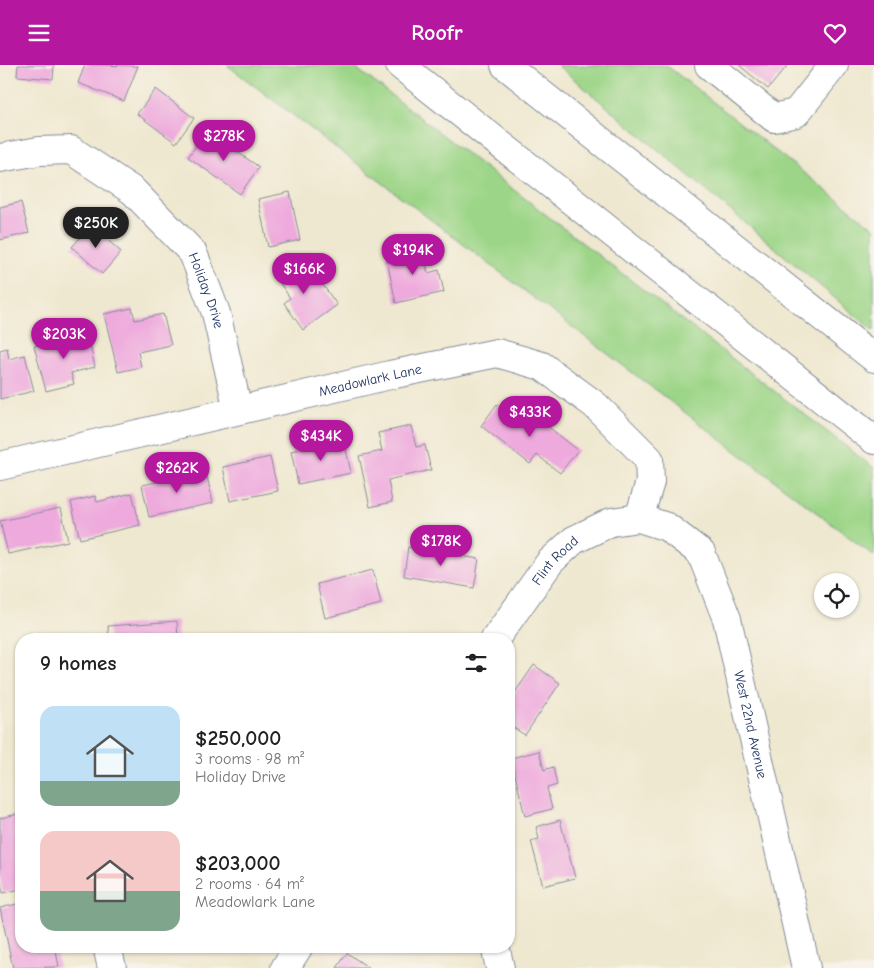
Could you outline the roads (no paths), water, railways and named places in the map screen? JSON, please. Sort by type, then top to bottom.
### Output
[{"type":"main road","points":[[400,65],[874,440]]},
{"type":"main road","points":[[505,65],[874,358]]},
{"type":"main road","points":[[534,65],[604,142]]},
{"type":"main road","points":[[709,65],[774,117],[796,113],[834,65]]},
{"type":"main road","name":"Holiday Drive","points":[[0,158],[39,151],[71,150],[133,191],[193,253],[216,313],[238,410]]},
{"type":"main road","name":"Meadowlark Lane","points":[[0,466],[390,375],[497,353],[542,366],[595,405],[649,459],[650,482],[639,518]]},
{"type":"main road","name":"Flint Road","points":[[499,633],[550,562],[574,540],[611,522],[639,518]]},
{"type":"main road","name":"West 22nd Avenue","points":[[639,518],[667,527],[701,553],[727,619],[806,968]]},
{"type":"main road","points":[[109,953],[112,968]]},
{"type":"main road","points":[[285,968],[295,953]]},
{"type":"main road","points":[[497,953],[500,968]]}]
